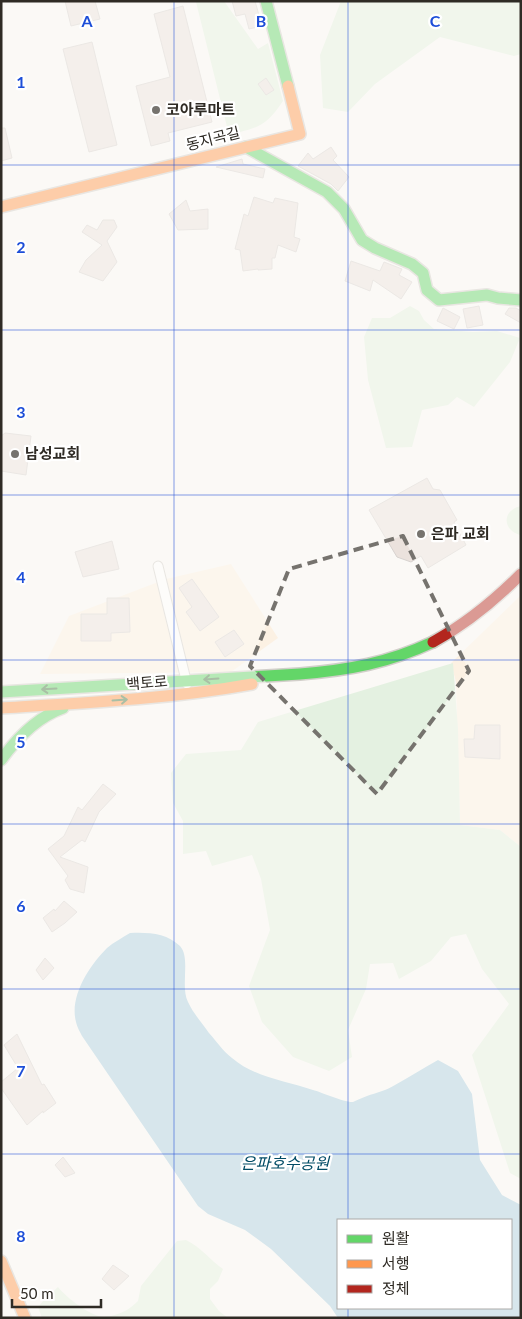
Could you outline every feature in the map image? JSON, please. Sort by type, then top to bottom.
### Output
[{"type":"street","name":"동지곡길","points":[[1,207],[300,134],[266,1]]},
{"type":"street","points":[[246,146],[327,192],[344,209],[362,240],[375,248],[412,264],[422,273],[427,290],[440,300],[487,295],[521,300]]},
{"type":"street","points":[[158,566],[187,680],[188,694]]},
{"type":"street","name":"백토로","points":[[1,692],[294,674],[375,663],[399,657],[440,638],[481,612],[521,574]]},
{"type":"street","name":"백토로","points":[[1,708],[188,694],[220,690],[294,674]]},
{"type":"street","points":[[1,760],[19,739],[46,715],[59,709],[85,703]]},
{"type":"street","points":[[1,1261],[25,1318]]},
{"type":"highlighted area","points":[[403,536],[469,671],[377,794],[250,666],[289,569]]},
{"type":"shaded area","points":[[231,564],[278,638],[231,672],[40,674],[69,616],[166,579]]},
{"type":"shaded area","points":[[521,595],[521,847],[500,830],[460,825],[456,682],[451,663]]},
{"type":"green space","points":[[224,1],[258,49],[268,43],[283,101],[266,122],[254,128],[229,135],[196,2]]},
{"type":"green space","points":[[341,1],[521,1],[521,54],[514,56],[440,37],[375,84],[348,112],[323,108],[320,55]]},
{"type":"green space","points":[[410,306],[419,311],[424,320],[434,329],[473,332],[497,331],[520,338],[510,362],[474,407],[457,397],[448,405],[422,410],[412,447],[386,448],[368,380],[364,337],[372,318],[390,318]]},
{"type":"green space","points":[[521,506],[520,535],[510,529],[507,525],[507,520],[510,512]]},
{"type":"green space","points":[[453,663],[458,729],[460,825],[500,830],[521,847],[521,1179],[510,1173],[472,1055],[509,1004],[482,969],[466,934],[451,937],[431,961],[399,979],[393,963],[370,964],[366,989],[348,1030],[352,1057],[329,1071],[293,1057],[262,1022],[249,986],[270,930],[261,879],[252,855],[212,866],[206,851],[183,854],[183,821],[173,803],[171,773],[186,754],[241,750],[258,722]]},
{"type":"green space","points":[[186,1240],[223,1269],[218,1281],[210,1289],[210,1299],[219,1311],[228,1318],[42,1318],[38,1307],[58,1287],[79,1306],[98,1316],[104,1317],[119,1314],[138,1301],[141,1286],[177,1241]]},
{"type":"water","name":"은파호수공원","points":[[130,933],[150,933],[169,938],[180,946],[185,958],[186,995],[192,1010],[229,1055],[250,1070],[260,1074],[353,1102],[392,1087],[438,1060],[458,1071],[472,1094],[480,1160],[502,1195],[521,1205],[521,1318],[338,1318],[330,1306],[271,1249],[245,1230],[208,1214],[198,1206],[82,1036],[76,1024],[76,1002],[82,982],[94,963],[115,942]]},
{"type":"building","points":[[65,1],[95,1],[100,19],[71,26]]},
{"type":"building","points":[[232,1],[255,1],[262,26],[249,29],[245,14],[236,16]]},
{"type":"building","points":[[183,6],[212,122],[168,133],[170,141],[151,146],[136,86],[170,77],[154,14]]},
{"type":"building","points":[[92,42],[117,145],[89,152],[63,49]]},
{"type":"building","points":[[266,78],[274,90],[266,95],[258,84]]},
{"type":"building","points":[[1,128],[5,128],[12,158],[1,161]]},
{"type":"building","points":[[331,147],[337,156],[333,160],[349,177],[338,191],[331,184],[298,166],[308,153],[313,159]]},
{"type":"building","points":[[242,159],[243,164],[265,169],[263,178],[216,167]]},
{"type":"building","points":[[254,197],[273,203],[275,198],[298,203],[294,237],[300,239],[296,252],[278,245],[275,258],[272,258],[272,269],[243,271],[240,250],[235,249],[244,214],[248,216]]},
{"type":"building","points":[[186,200],[190,211],[208,209],[208,229],[178,230],[169,214]]},
{"type":"building","points":[[103,220],[114,220],[117,227],[107,241],[117,262],[103,281],[79,272],[86,260],[102,245],[82,232],[87,225],[97,230]]},
{"type":"building","points":[[351,261],[380,271],[384,262],[402,269],[399,275],[412,282],[401,299],[373,280],[370,291],[345,281]]},
{"type":"building","points":[[479,306],[483,325],[467,328],[463,309]]},
{"type":"building","points":[[443,308],[460,317],[454,329],[437,321]]},
{"type":"building","points":[[509,308],[516,308],[521,311],[521,323],[505,314]]},
{"type":"building","name":"남성교회","points":[[5,433],[31,436],[26,475],[1,471],[1,436]]},
{"type":"building","name":"은파 교회","points":[[427,478],[433,489],[440,490],[457,520],[454,522],[466,545],[428,568],[421,556],[411,562],[397,557],[369,510]]},
{"type":"building","points":[[112,541],[119,569],[83,577],[75,552]]},
{"type":"building","points":[[192,579],[219,617],[200,631],[186,612],[192,607],[179,588]]},
{"type":"building","points":[[107,598],[129,598],[130,632],[111,633],[111,641],[81,641],[81,614],[107,614]]},
{"type":"building","points":[[234,630],[244,644],[225,657],[215,642]]},
{"type":"building","points":[[475,725],[500,725],[500,759],[465,757],[464,739],[474,739]]},
{"type":"building","points":[[103,784],[116,794],[99,812],[85,842],[82,840],[60,857],[88,867],[84,893],[70,889],[65,880],[68,876],[48,849],[64,836],[78,807],[82,810]]},
{"type":"building","points":[[64,901],[77,912],[52,932],[43,918],[54,909],[55,911]]},
{"type":"building","points":[[45,958],[54,968],[43,980],[36,970]]},
{"type":"building","points":[[17,1034],[42,1085],[44,1084],[56,1103],[27,1125],[1,1088],[1,1082],[18,1068],[4,1045]]},
{"type":"building","points":[[63,1157],[75,1173],[65,1177],[55,1165]]},
{"type":"building","points":[[113,1265],[129,1276],[114,1290],[102,1279]]},
{"type":"traffic: fast","points":[[266,1],[288,86]]},
{"type":"traffic: fast","points":[[246,147],[327,192],[344,209],[362,240],[375,248],[412,264],[423,273],[427,290],[439,300],[487,295],[521,300]]},
{"type":"traffic: fast","points":[[1,692],[318,672],[352,668],[384,660],[433,642]]},
{"type":"traffic: fast","points":[[1,760],[28,729],[45,717],[63,708]]},
{"type":"traffic: slow","points":[[1,207],[300,134],[288,86]]},
{"type":"traffic: slow","points":[[1,708],[158,697],[252,684]]},
{"type":"traffic: slow","points":[[1,1261],[25,1318]]},
{"type":"traffic: jam","points":[[433,642],[457,628],[521,574]]},
{"type":"place","name":"코아루마트","points":[[156,110]]},
{"type":"place","name":"남성교회","points":[[15,454]]},
{"type":"place","name":"은파 교회","points":[[421,534]]}]
